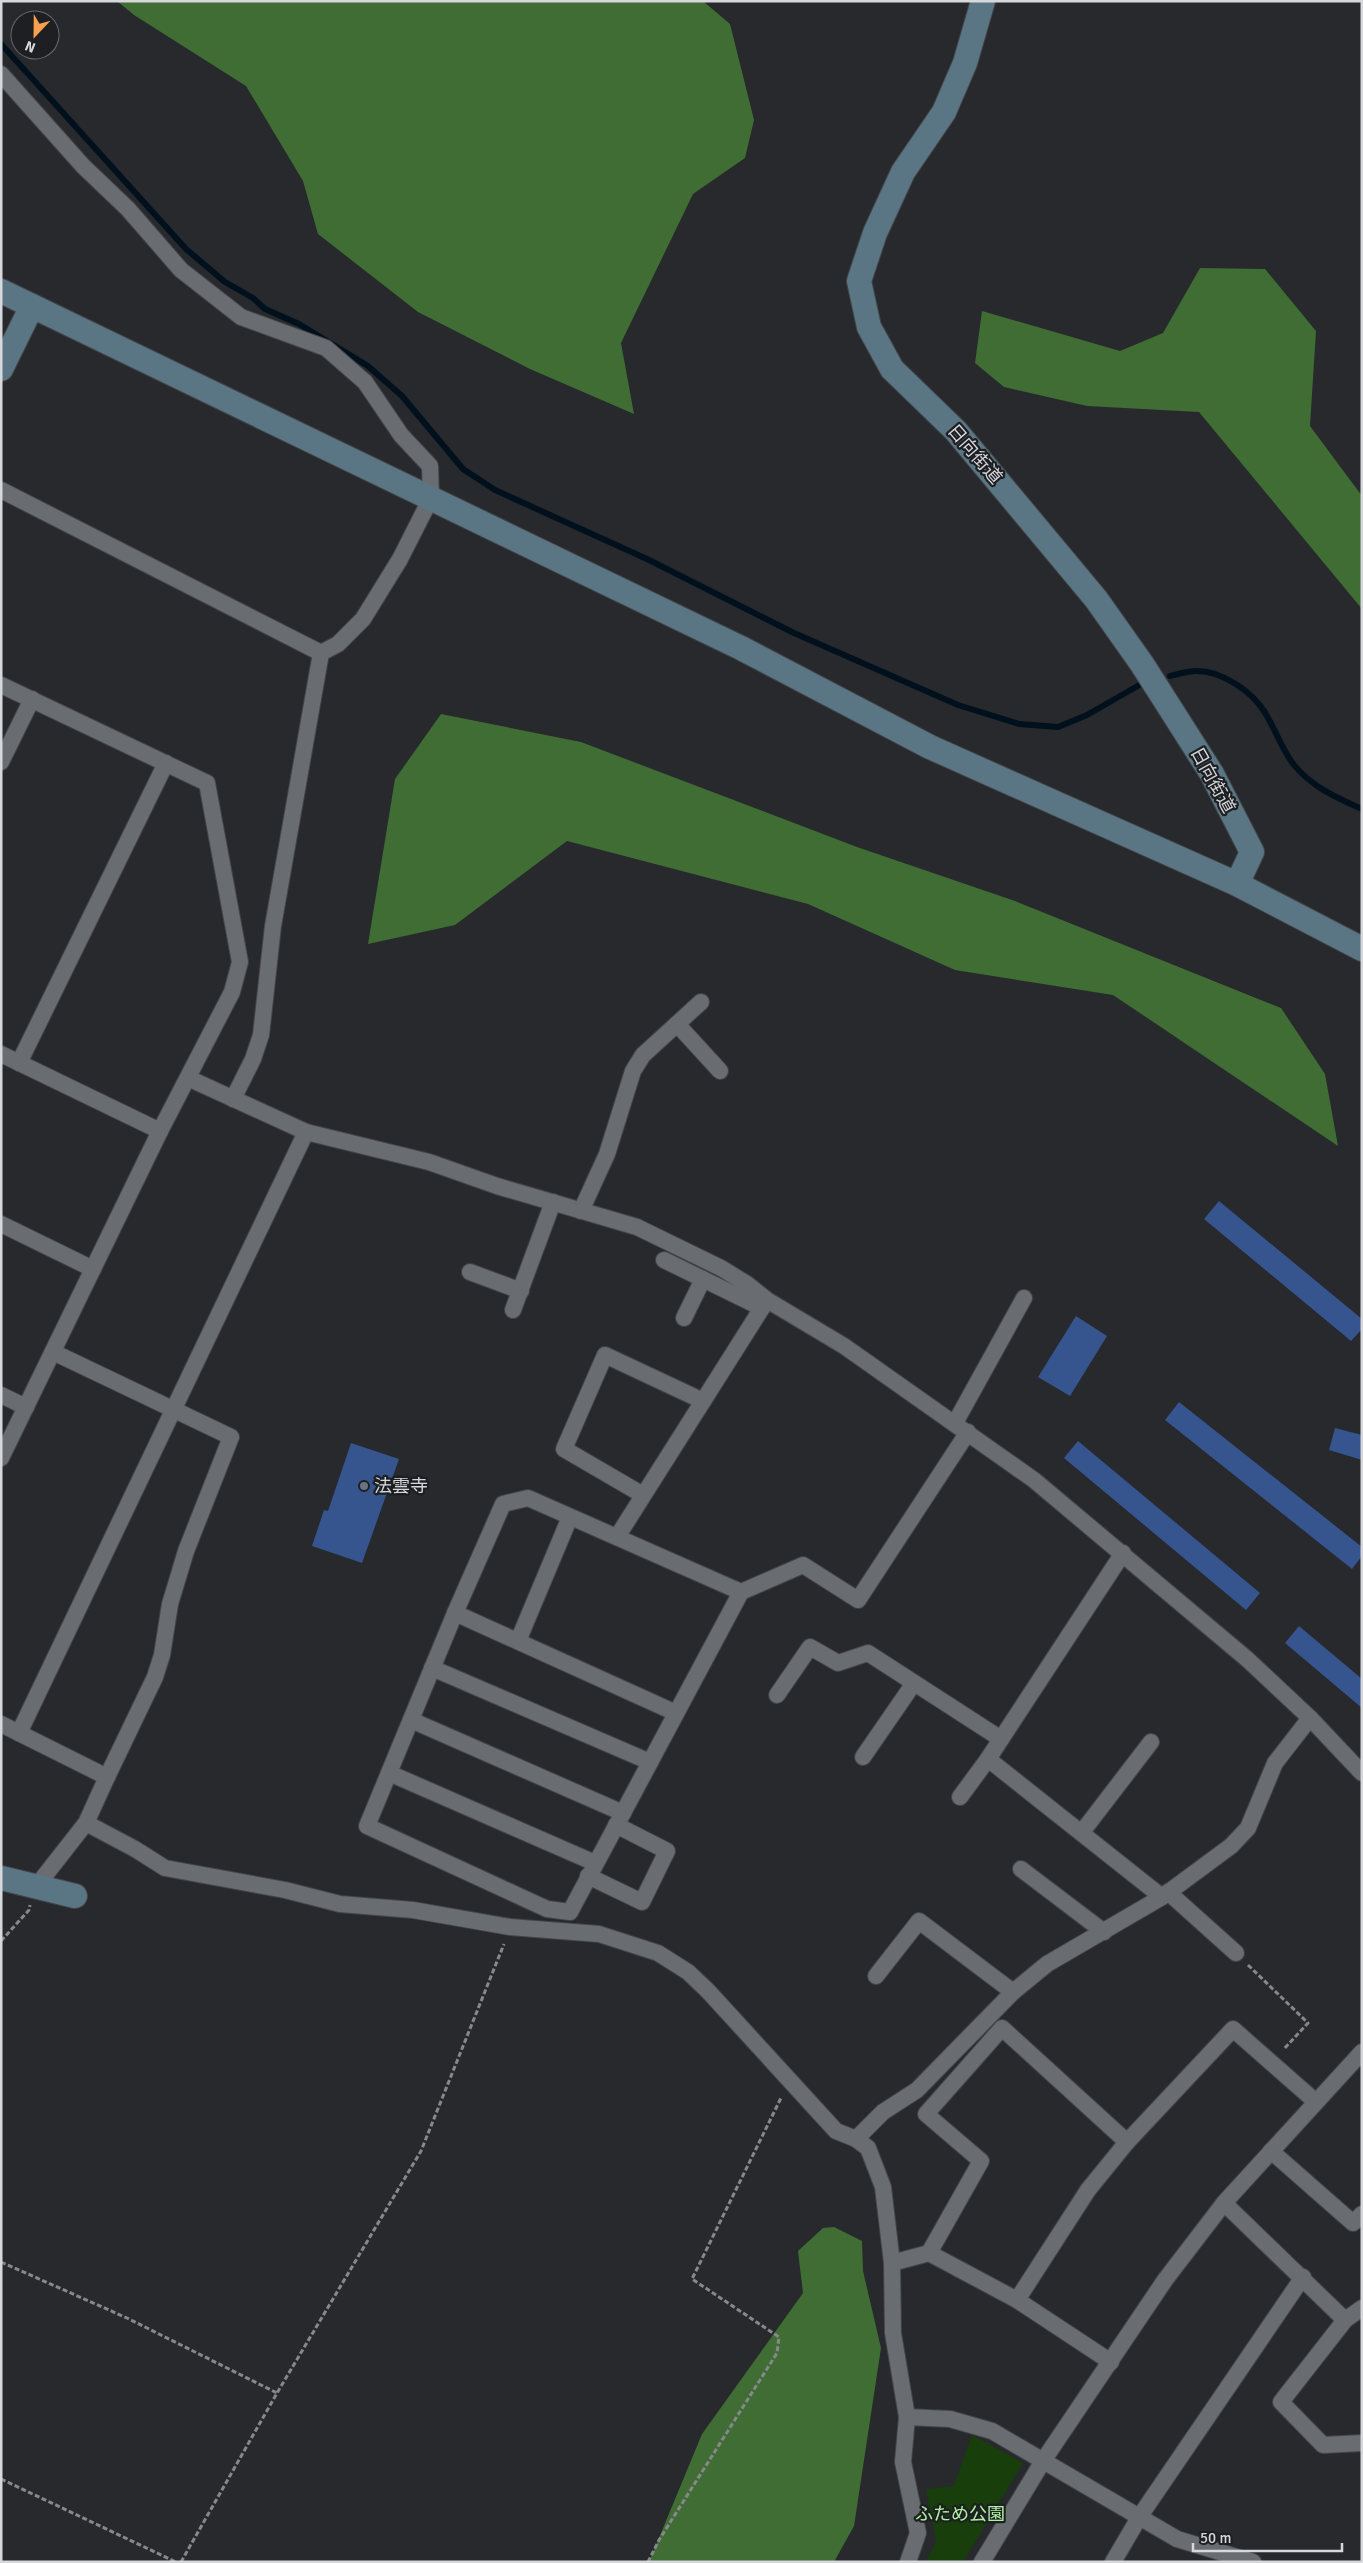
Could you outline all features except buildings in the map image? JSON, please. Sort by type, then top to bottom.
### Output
[{"type":"street","name":"日向街道","points":[[983,1],[965,63],[944,112],[903,172],[875,233],[859,281],[869,326],[892,370],[956,430],[1096,599],[1142,664],[1212,774],[1252,852],[1237,884]]},
{"type":"street","points":[[1,74],[83,166],[128,209],[181,270],[241,318],[326,348],[365,382],[401,435],[430,466],[431,498],[400,559],[363,619],[338,644],[321,652]]},
{"type":"street","points":[[1,291],[118,345],[741,648],[930,747],[1237,884],[1362,948]]},
{"type":"street","points":[[1,369],[32,306]]},
{"type":"street","points":[[1,490],[321,652]]},
{"type":"street","points":[[233,1099],[253,1059],[261,1035],[273,926],[321,652]]},
{"type":"street","points":[[1,684],[207,783],[240,962],[232,992],[160,1131],[1,1458]]},
{"type":"street","points":[[1,762],[32,699]]},
{"type":"street","points":[[19,1063],[166,763]]},
{"type":"street","points":[[582,1211],[607,1154],[633,1071],[643,1055],[701,1002]]},
{"type":"street","points":[[677,1024],[720,1071]]},
{"type":"street","points":[[1,1054],[160,1131]]},
{"type":"street","points":[[188,1078],[306,1132],[429,1162],[497,1186],[636,1227],[720,1268],[747,1284],[764,1304]]},
{"type":"street","points":[[19,1733],[306,1132]]},
{"type":"street","points":[[513,1310],[553,1202]]},
{"type":"street","points":[[1,1224],[93,1269]]},
{"type":"street","points":[[664,1260],[703,1279],[764,1304],[844,1346],[1034,1480],[1247,1659],[1310,1718],[1362,1773]]},
{"type":"street","points":[[470,1272],[520,1291]]},
{"type":"street","points":[[684,1318],[703,1279]]},
{"type":"street","points":[[741,1592],[528,1498],[503,1504],[455,1612],[367,1826],[547,1908],[570,1912],[741,1592],[803,1565],[858,1600],[961,1427],[1024,1298]]},
{"type":"street","points":[[617,1537],[764,1304]]},
{"type":"street","points":[[35,1888],[86,1823],[155,1677],[162,1655],[170,1604],[186,1551],[231,1438],[53,1352]]},
{"type":"street","points":[[644,1495],[564,1449],[605,1355],[702,1401]]},
{"type":"street","points":[[1,1395],[26,1407]]},
{"type":"street","points":[[518,1641],[570,1517]]},
{"type":"street","points":[[960,1797],[988,1759],[1123,1553]]},
{"type":"street","points":[[455,1612],[676,1713]]},
{"type":"street","points":[[777,1695],[810,1647],[838,1663],[868,1652],[1001,1739]]},
{"type":"street","points":[[432,1668],[650,1762]]},
{"type":"street","points":[[863,1756],[914,1683]]},
{"type":"street","points":[[856,2139],[883,2112],[917,2090],[1013,1992],[1047,1964],[1104,1932],[1165,1894],[1231,1846],[1248,1828],[1275,1763],[1310,1718]]},
{"type":"street","points":[[389,1773],[592,1870],[642,1902],[667,1851],[619,1819],[411,1720]]},
{"type":"street","points":[[1,1724],[107,1777]]},
{"type":"street","points":[[1082,1832],[1150,1742]]},
{"type":"street","points":[[988,1759],[1165,1894],[1236,1953]]},
{"type":"street","points":[[86,1823],[135,1849],[165,1868],[285,1890],[340,1904],[413,1910],[510,1927],[599,1934],[658,1953],[688,1972],[708,1991],[836,2131],[856,2139],[868,2148],[883,2187],[892,2263],[893,2333],[906,2417],[903,2462],[918,2533],[908,2562]]},
{"type":"street","points":[[1021,1869],[1104,1932]]},
{"type":"street","points":[[1,1878],[35,1888],[75,1896]]},
{"type":"street","points":[[876,1976],[919,1921],[1013,1992]]},
{"type":"street","points":[[929,2253],[981,2162],[926,2114],[1002,2028],[1127,2142]]},
{"type":"street","points":[[1017,2300],[1088,2190],[1127,2142],[1233,2030],[1316,2102]]},
{"type":"street","points":[[982,2562],[1043,2461],[1111,2362],[1164,2280],[1224,2203],[1362,2052]]},
{"type":"street","points":[[1271,2151],[1353,2223],[1362,2214]]},
{"type":"street","points":[[1224,2203],[1346,2320]]},
{"type":"street","points":[[892,2263],[929,2253],[1017,2300],[1111,2362]]},
{"type":"street","points":[[1113,2562],[1140,2516],[1303,2277]]},
{"type":"street","points":[[1362,2308],[1346,2320],[1281,2402],[1323,2445],[1362,2443]]},
{"type":"street","points":[[906,2417],[950,2418],[992,2431],[1177,2539],[1253,2562]]},
{"type":"path","points":[[1,1941],[29,1910],[35,1888]]},
{"type":"path","points":[[181,2562],[277,2393],[421,2151],[510,1927]]},
{"type":"path","points":[[1236,1953],[1308,2023],[1271,2063]]},
{"type":"path","points":[[648,2562],[659,2540],[777,2353],[779,2337],[692,2279],[790,2082]]},
{"type":"path","points":[[1,2262],[127,2318],[277,2393]]},
{"type":"path","points":[[1,2479],[176,2562]]},
{"type":"green space","points":[[117,1],[703,1],[730,24],[754,120],[745,158],[693,194],[621,343],[634,414],[530,369],[418,312],[318,234],[303,181],[246,86],[134,15]]},
{"type":"green space","points":[[1200,268],[1265,269],[1316,331],[1310,426],[1362,496],[1362,609],[1199,412],[1087,406],[1004,387],[975,363],[982,311],[1120,351],[1163,333]]},
{"type":"green space","points":[[441,714],[581,742],[857,847],[1015,901],[1281,1008],[1325,1074],[1338,1146],[1113,995],[955,970],[808,904],[567,841],[455,925],[368,944],[395,779]]},
{"type":"green space","points":[[834,2227],[862,2241],[863,2271],[881,2348],[854,2526],[834,2562],[649,2562],[702,2434],[803,2293],[798,2251],[823,2228]]},
{"type":"green space","name":"ふため公園","points":[[972,2435],[1023,2463],[963,2562],[926,2562],[936,2541],[926,2489],[954,2486]]},
{"type":"waterway","points":[[1,44],[186,249],[225,282],[253,298],[265,309],[299,324],[368,366],[402,396],[463,469],[495,490],[647,559],[794,633],[958,705],[1019,724],[1058,727],[1087,715],[1148,680]]},
{"type":"waterway","points":[[1170,676],[1190,671],[1207,672],[1226,678],[1244,690],[1252,696],[1264,711],[1286,753],[1301,773],[1325,791],[1362,809]]},
{"type":"place","name":"法雲寺","points":[[364,1486]]}]
